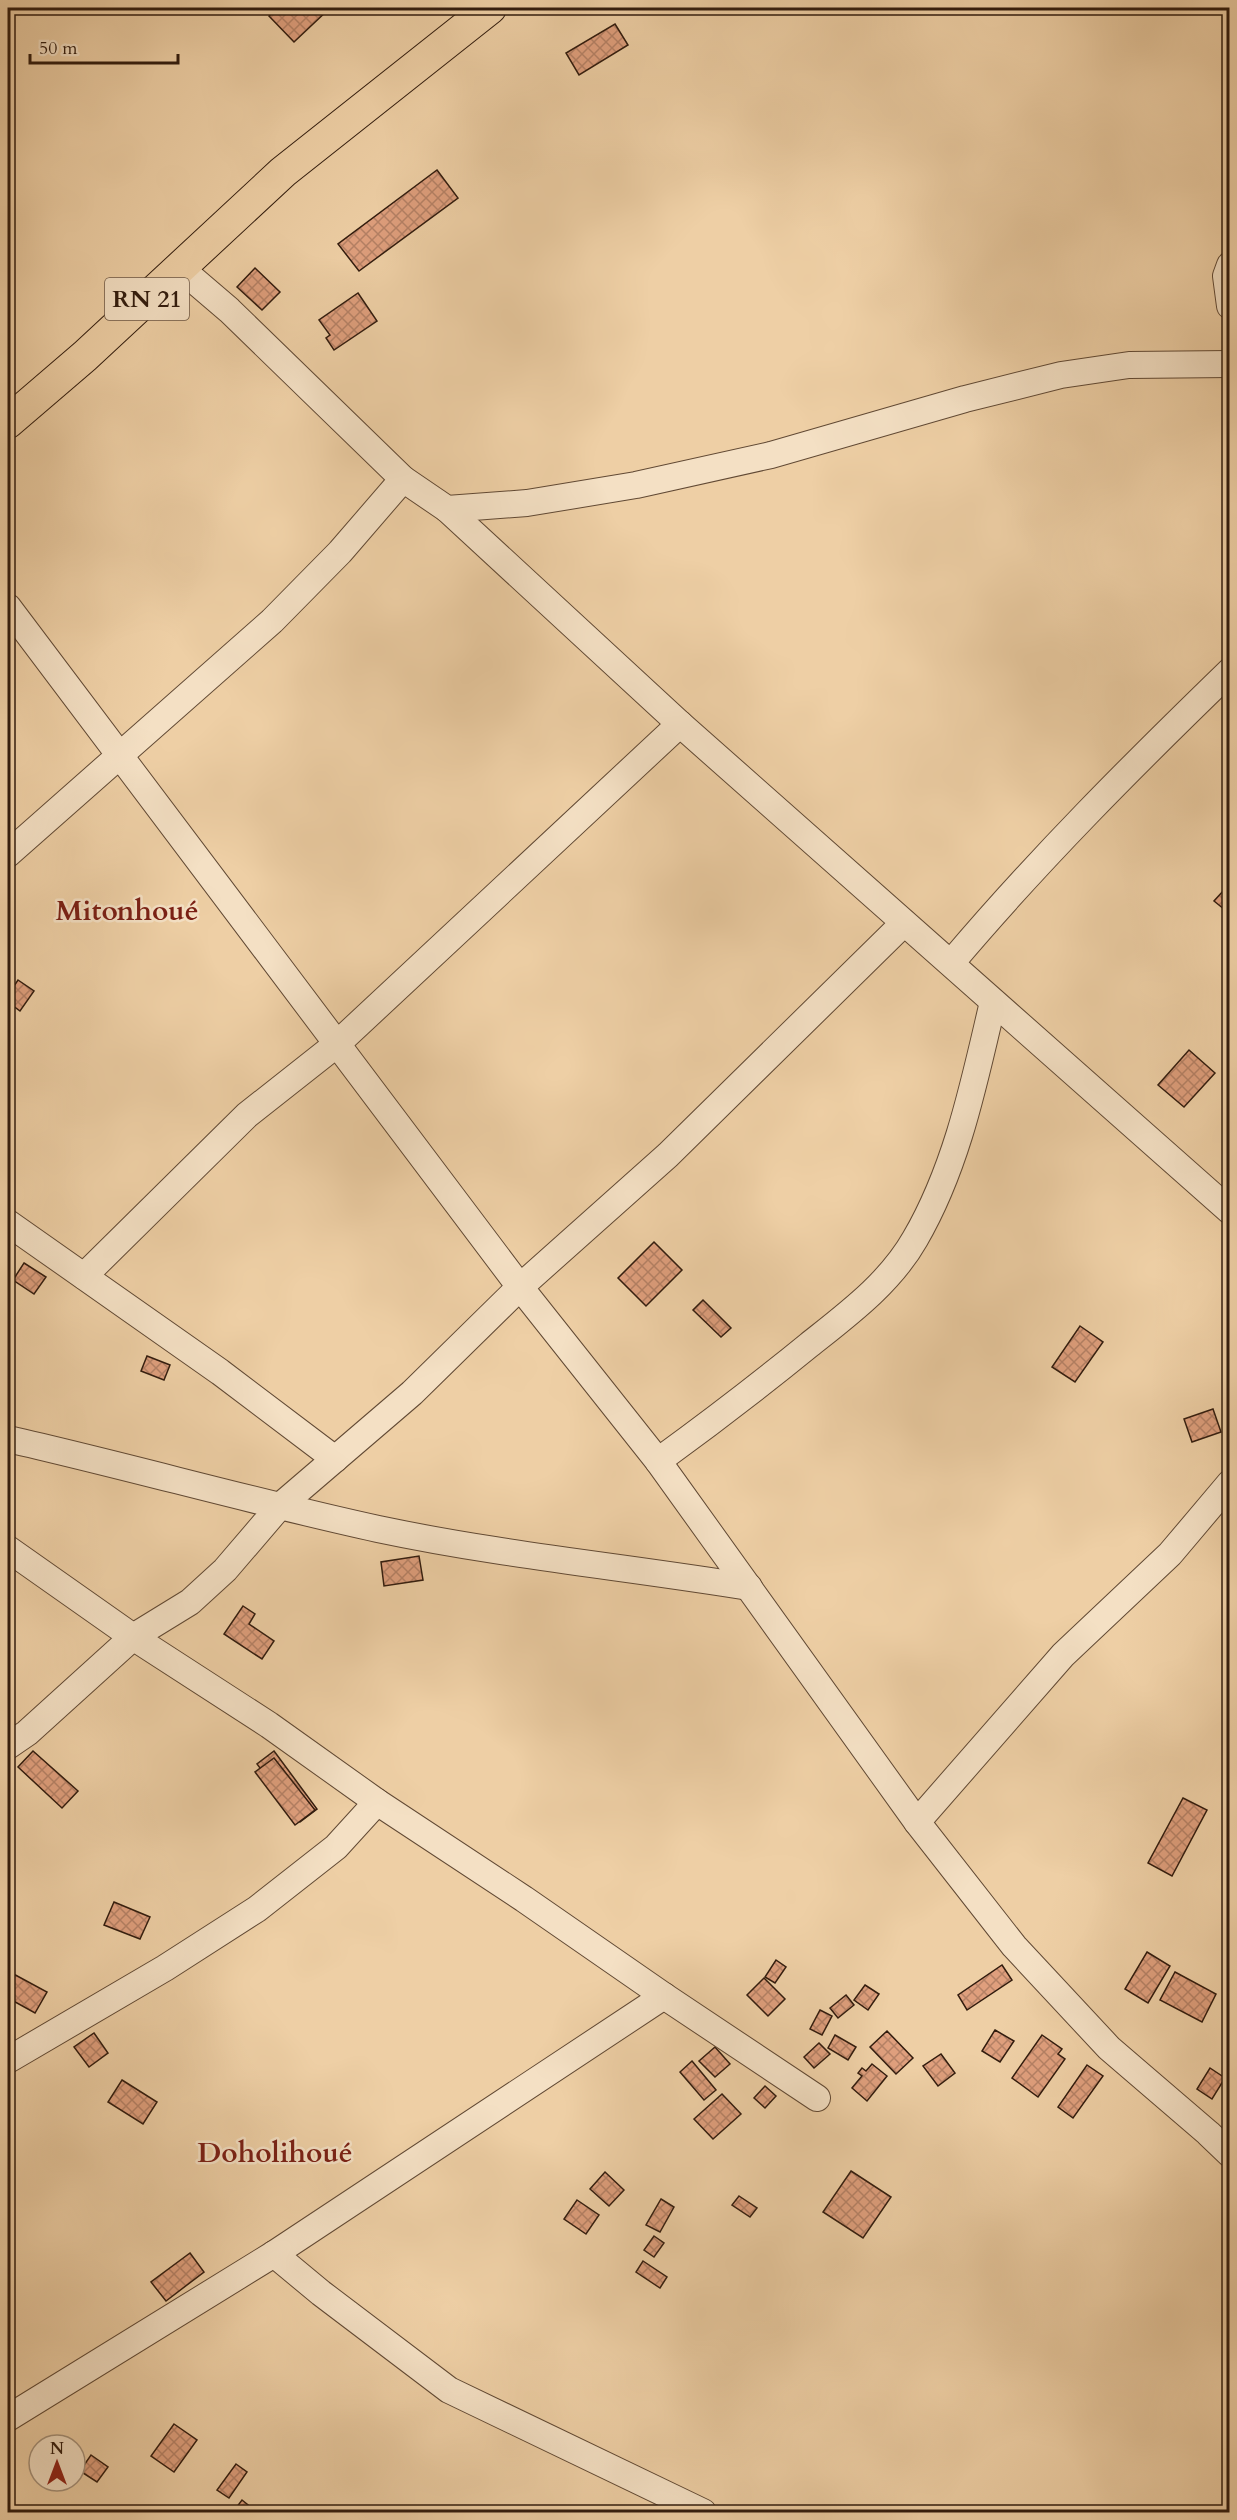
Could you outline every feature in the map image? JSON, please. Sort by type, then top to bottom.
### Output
[{"type":"main road","name":"RN 21","points":[[8,422],[86,356],[282,172],[490,8]]},
{"type":"street","points":[[1230,265],[1226,276],[1230,306]]},
{"type":"street","points":[[181,269],[229,310],[403,479],[447,509],[680,724],[1230,1211]]},
{"type":"street","points":[[447,509],[527,503],[636,485],[771,454],[965,399],[1060,375],[1129,365],[1230,363]]},
{"type":"street","points":[[8,854],[272,621],[340,552],[403,479]]},
{"type":"street","points":[[8,607],[520,1287],[658,1461],[917,1822],[1014,1946],[1101,2040],[1230,2154]]},
{"type":"street","points":[[951,963],[1007,897],[1082,817],[1230,671]]},
{"type":"street","points":[[84,1276],[247,1115],[337,1044],[680,724]]},
{"type":"street","points":[[8,1746],[27,1732],[134,1637],[190,1602],[225,1570],[279,1507],[412,1392],[520,1287],[668,1155],[904,923]]},
{"type":"street","points":[[658,1461],[728,1410],[876,1290],[914,1241],[941,1187],[971,1095],[993,1002]]},
{"type":"street","points":[[8,1223],[220,1372],[335,1459]]},
{"type":"street","points":[[8,1439],[279,1507],[378,1528],[533,1557],[617,1566],[749,1587]]},
{"type":"street","points":[[917,1822],[1063,1655],[1170,1554],[1230,1483]]},
{"type":"street","points":[[8,1549],[134,1637],[269,1725],[377,1802],[817,2098]]},
{"type":"street","points":[[8,2060],[165,1968],[257,1909],[336,1847],[377,1802]]},
{"type":"street","points":[[8,2418],[274,2254],[664,1996]]},
{"type":"street","points":[[274,2254],[321,2293],[449,2390],[703,2512]]},
{"type":"building","points":[[278,8],[330,8],[294,42],[269,16]]},
{"type":"building","points":[[615,24],[628,45],[579,75],[566,53]]},
{"type":"building","points":[[437,170],[458,198],[359,271],[338,244]]},
{"type":"building","points":[[255,268],[280,292],[262,310],[237,287]]},
{"type":"building","points":[[358,293],[377,321],[334,350],[326,338],[330,335],[319,320]]},
{"type":"building","points":[[1224,890],[1230,895],[1230,914],[1214,901]]},
{"type":"building","points":[[18,980],[34,991],[20,1011],[8,1002],[8,995]]},
{"type":"building","points":[[1189,1050],[1215,1073],[1184,1107],[1158,1085]]},
{"type":"building","points":[[654,1242],[682,1270],[646,1306],[618,1278]]},
{"type":"building","points":[[24,1263],[46,1277],[34,1294],[13,1280]]},
{"type":"building","points":[[703,1300],[731,1328],[721,1337],[693,1310]]},
{"type":"building","points":[[1080,1326],[1103,1342],[1075,1382],[1052,1367]]},
{"type":"building","points":[[147,1356],[170,1365],[164,1380],[141,1371]]},
{"type":"building","points":[[1213,1409],[1221,1432],[1192,1442],[1184,1419]]},
{"type":"building","points":[[419,1556],[423,1580],[384,1586],[381,1562]]},
{"type":"building","points":[[243,1606],[255,1614],[249,1624],[274,1641],[262,1659],[224,1634]]},
{"type":"building","points":[[33,1751],[78,1791],[62,1808],[18,1767]]},
{"type":"building","points":[[274,1751],[317,1809],[300,1822],[257,1764]]},
{"type":"building","points":[[274,1758],[315,1810],[295,1825],[255,1772]]},
{"type":"building","points":[[1183,1798],[1207,1810],[1172,1876],[1148,1863]]},
{"type":"building","points":[[114,1902],[150,1917],[140,1939],[104,1925]]},
{"type":"building","points":[[1147,1952],[1170,1966],[1148,2003],[1125,1989]]},
{"type":"building","points":[[776,1960],[786,1967],[775,1983],[765,1977]]},
{"type":"building","points":[[1002,1965],[1012,1980],[967,2010],[958,1995]]},
{"type":"building","points":[[8,1971],[47,1992],[35,2013],[8,1998]]},
{"type":"building","points":[[1175,1972],[1216,1994],[1202,2022],[1160,2000]]},
{"type":"building","points":[[764,1978],[785,1999],[768,2016],[747,1995]]},
{"type":"building","points":[[865,1985],[879,1994],[868,2010],[854,2000]]},
{"type":"building","points":[[846,1995],[854,2005],[838,2018],[830,2008]]},
{"type":"building","points":[[820,2010],[832,2016],[822,2035],[810,2029]]},
{"type":"building","points":[[995,2030],[1014,2041],[1000,2062],[982,2051]]},
{"type":"building","points":[[887,2031],[913,2058],[896,2074],[870,2047]]},
{"type":"building","points":[[94,2033],[108,2053],[89,2067],[74,2047]]},
{"type":"building","points":[[835,2035],[856,2047],[848,2060],[828,2048]]},
{"type":"building","points":[[1042,2035],[1062,2049],[1058,2054],[1065,2059],[1038,2097],[1012,2078]]},
{"type":"building","points":[[819,2043],[830,2054],[814,2068],[804,2057]]},
{"type":"building","points":[[715,2047],[730,2064],[715,2077],[699,2061]]},
{"type":"building","points":[[941,2054],[955,2073],[938,2086],[923,2066]]},
{"type":"building","points":[[692,2061],[716,2090],[704,2100],[680,2072]]},
{"type":"building","points":[[872,2064],[887,2076],[867,2101],[852,2088],[862,2076],[858,2073],[862,2068],[866,2071]]},
{"type":"building","points":[[1087,2065],[1103,2076],[1073,2118],[1058,2107]]},
{"type":"building","points":[[1210,2068],[1225,2078],[1212,2099],[1197,2089]]},
{"type":"building","points":[[122,2080],[157,2102],[143,2124],[108,2102]]},
{"type":"building","points":[[765,2086],[776,2096],[765,2108],[754,2098]]},
{"type":"building","points":[[722,2094],[741,2114],[713,2139],[694,2119]]},
{"type":"building","points":[[851,2171],[891,2197],[863,2238],[823,2212]]},
{"type":"building","points":[[605,2172],[624,2190],[609,2206],[590,2189]]},
{"type":"building","points":[[739,2196],[757,2208],[750,2217],[732,2205]]},
{"type":"building","points":[[661,2199],[674,2207],[660,2232],[646,2225]]},
{"type":"building","points":[[577,2200],[599,2215],[586,2234],[564,2219]]},
{"type":"building","points":[[654,2236],[664,2243],[654,2257],[644,2250]]},
{"type":"building","points":[[190,2253],[204,2272],[166,2301],[151,2282]]},
{"type":"building","points":[[643,2261],[667,2277],[660,2288],[636,2272]]},
{"type":"building","points":[[174,2424],[197,2440],[174,2472],[151,2456]]},
{"type":"building","points":[[91,2455],[108,2467],[97,2482],[87,2476],[87,2461]]},
{"type":"building","points":[[236,2464],[247,2472],[229,2498],[217,2490]]},
{"type":"building","points":[[242,2500],[253,2509],[251,2512],[233,2512]]},
{"type":"district","name":"Mitonhoué","points":[[127,910]]},
{"type":"district","name":"Doholihoué","points":[[275,2152]]}]
